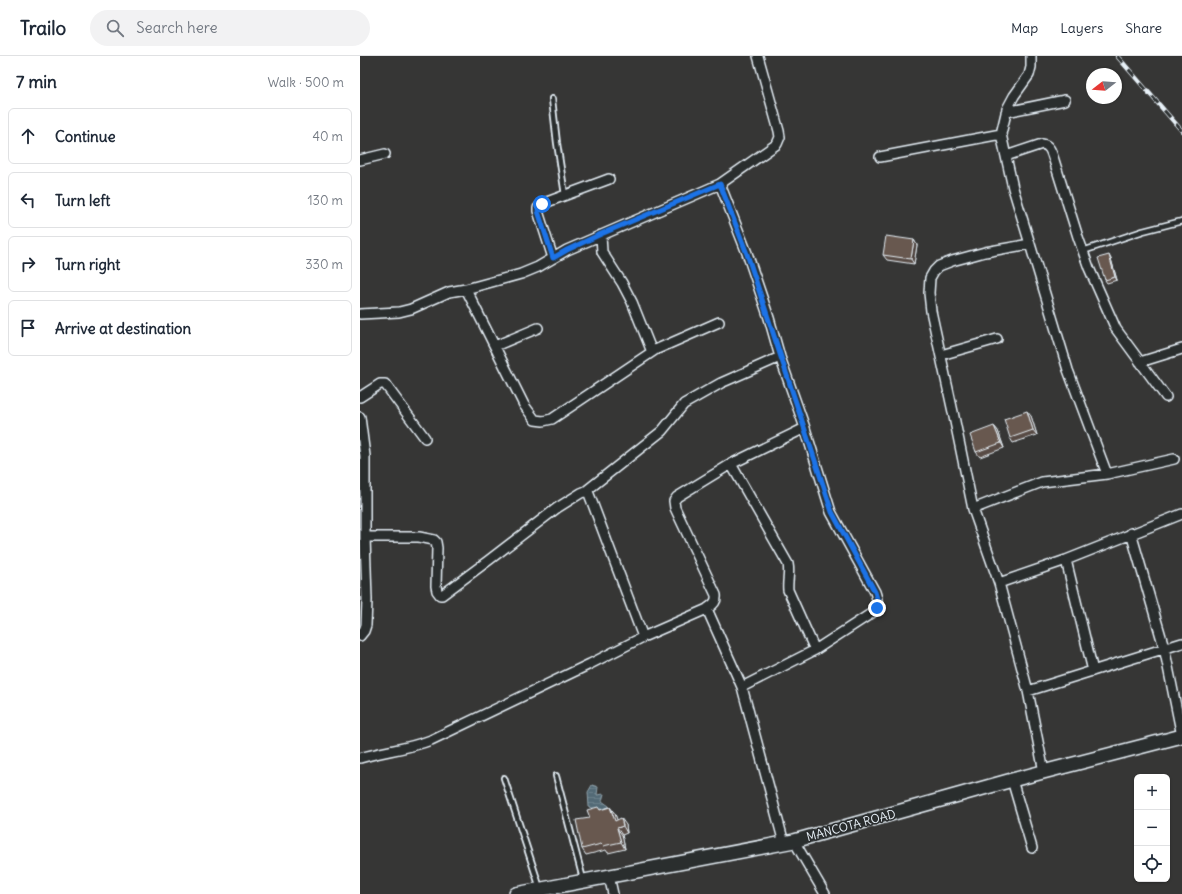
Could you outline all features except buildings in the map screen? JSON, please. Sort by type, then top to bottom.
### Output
[{"type":"main road","name":"MANCOTA ROAD","points":[[516,894],[789,842],[1012,780],[1182,736]]},
{"type":"street","points":[[360,314],[399,312],[449,292],[466,289],[521,274],[538,267],[567,250],[601,234],[720,184],[777,144],[780,140],[779,131],[758,56]]},
{"type":"street","points":[[1031,56],[1029,75],[1014,96],[1006,112],[1001,134],[1013,188],[1068,370],[1107,474]]},
{"type":"street","points":[[1006,112],[1065,100]]},
{"type":"street","points":[[880,157],[1001,134]]},
{"type":"street","points":[[1006,156],[1042,144],[1046,145],[1050,149],[1054,157],[1083,251],[1116,329],[1166,396]]},
{"type":"street","points":[[360,160],[385,154]]},
{"type":"street","points":[[553,258],[538,208],[542,204],[609,179]]},
{"type":"street","points":[[720,184],[747,254],[769,318],[780,356],[832,512],[875,592],[878,602],[877,608],[872,613],[815,650],[742,688]]},
{"type":"street","points":[[601,234],[602,252],[622,283],[632,302],[652,352]]},
{"type":"street","points":[[1030,244],[985,252],[939,266],[930,278],[929,293],[931,311],[973,509],[999,583],[1028,691],[1044,772]]},
{"type":"street","points":[[466,289],[524,405],[535,420],[543,421],[552,419],[652,352],[720,322]]},
{"type":"street","points":[[495,346],[538,328]]},
{"type":"street","points":[[941,355],[997,339]]},
{"type":"street","points":[[1140,362],[1182,349]]},
{"type":"street","points":[[364,537],[419,537],[434,540],[437,548],[436,586],[437,591],[442,595],[557,508],[586,491],[662,431],[684,404],[721,383],[780,356]]},
{"type":"street","points":[[360,397],[380,384],[386,384],[425,438]]},
{"type":"street","points":[[360,417],[365,456],[364,631],[360,636]]},
{"type":"street","points":[[360,758],[418,745],[430,740],[590,664],[643,637],[707,609],[715,603],[716,595],[675,508],[674,501],[731,464],[805,428]]},
{"type":"street","points":[[973,509],[1042,482],[1107,474],[1174,459]]},
{"type":"street","points":[[731,464],[787,560],[790,570],[787,582],[788,590],[815,650]]},
{"type":"street","points":[[586,491],[589,494],[643,637]]},
{"type":"street","points":[[999,583],[1066,560],[1182,514]]},
{"type":"street","points":[[1131,533],[1164,647],[1182,736]]},
{"type":"street","points":[[1066,560],[1093,671]]},
{"type":"street","points":[[707,609],[742,688],[789,842],[825,894]]},
{"type":"street","points":[[1028,691],[1164,647],[1182,643]]},
{"type":"street","points":[[1012,780],[1032,848]]},
{"type":"street","points":[[609,876],[613,894]]},
{"type":"lane","points":[[552,98],[565,195]]},
{"type":"lane","points":[[1083,251],[1143,231],[1182,221]]},
{"type":"lane","points":[[556,776],[583,881]]},
{"type":"lane","points":[[504,778],[541,889]]},
{"type":"water","points":[[592,785],[598,787],[597,795],[604,794],[602,801],[609,806],[604,811],[589,807],[588,792]]},
{"type":"railway","points":[[1117,56],[1182,131]]},
{"type":"route","points":[[542,204],[538,208],[538,211],[553,258],[601,234],[720,184],[747,254],[769,318],[780,356],[832,512],[875,592],[878,602],[877,608]]}]
